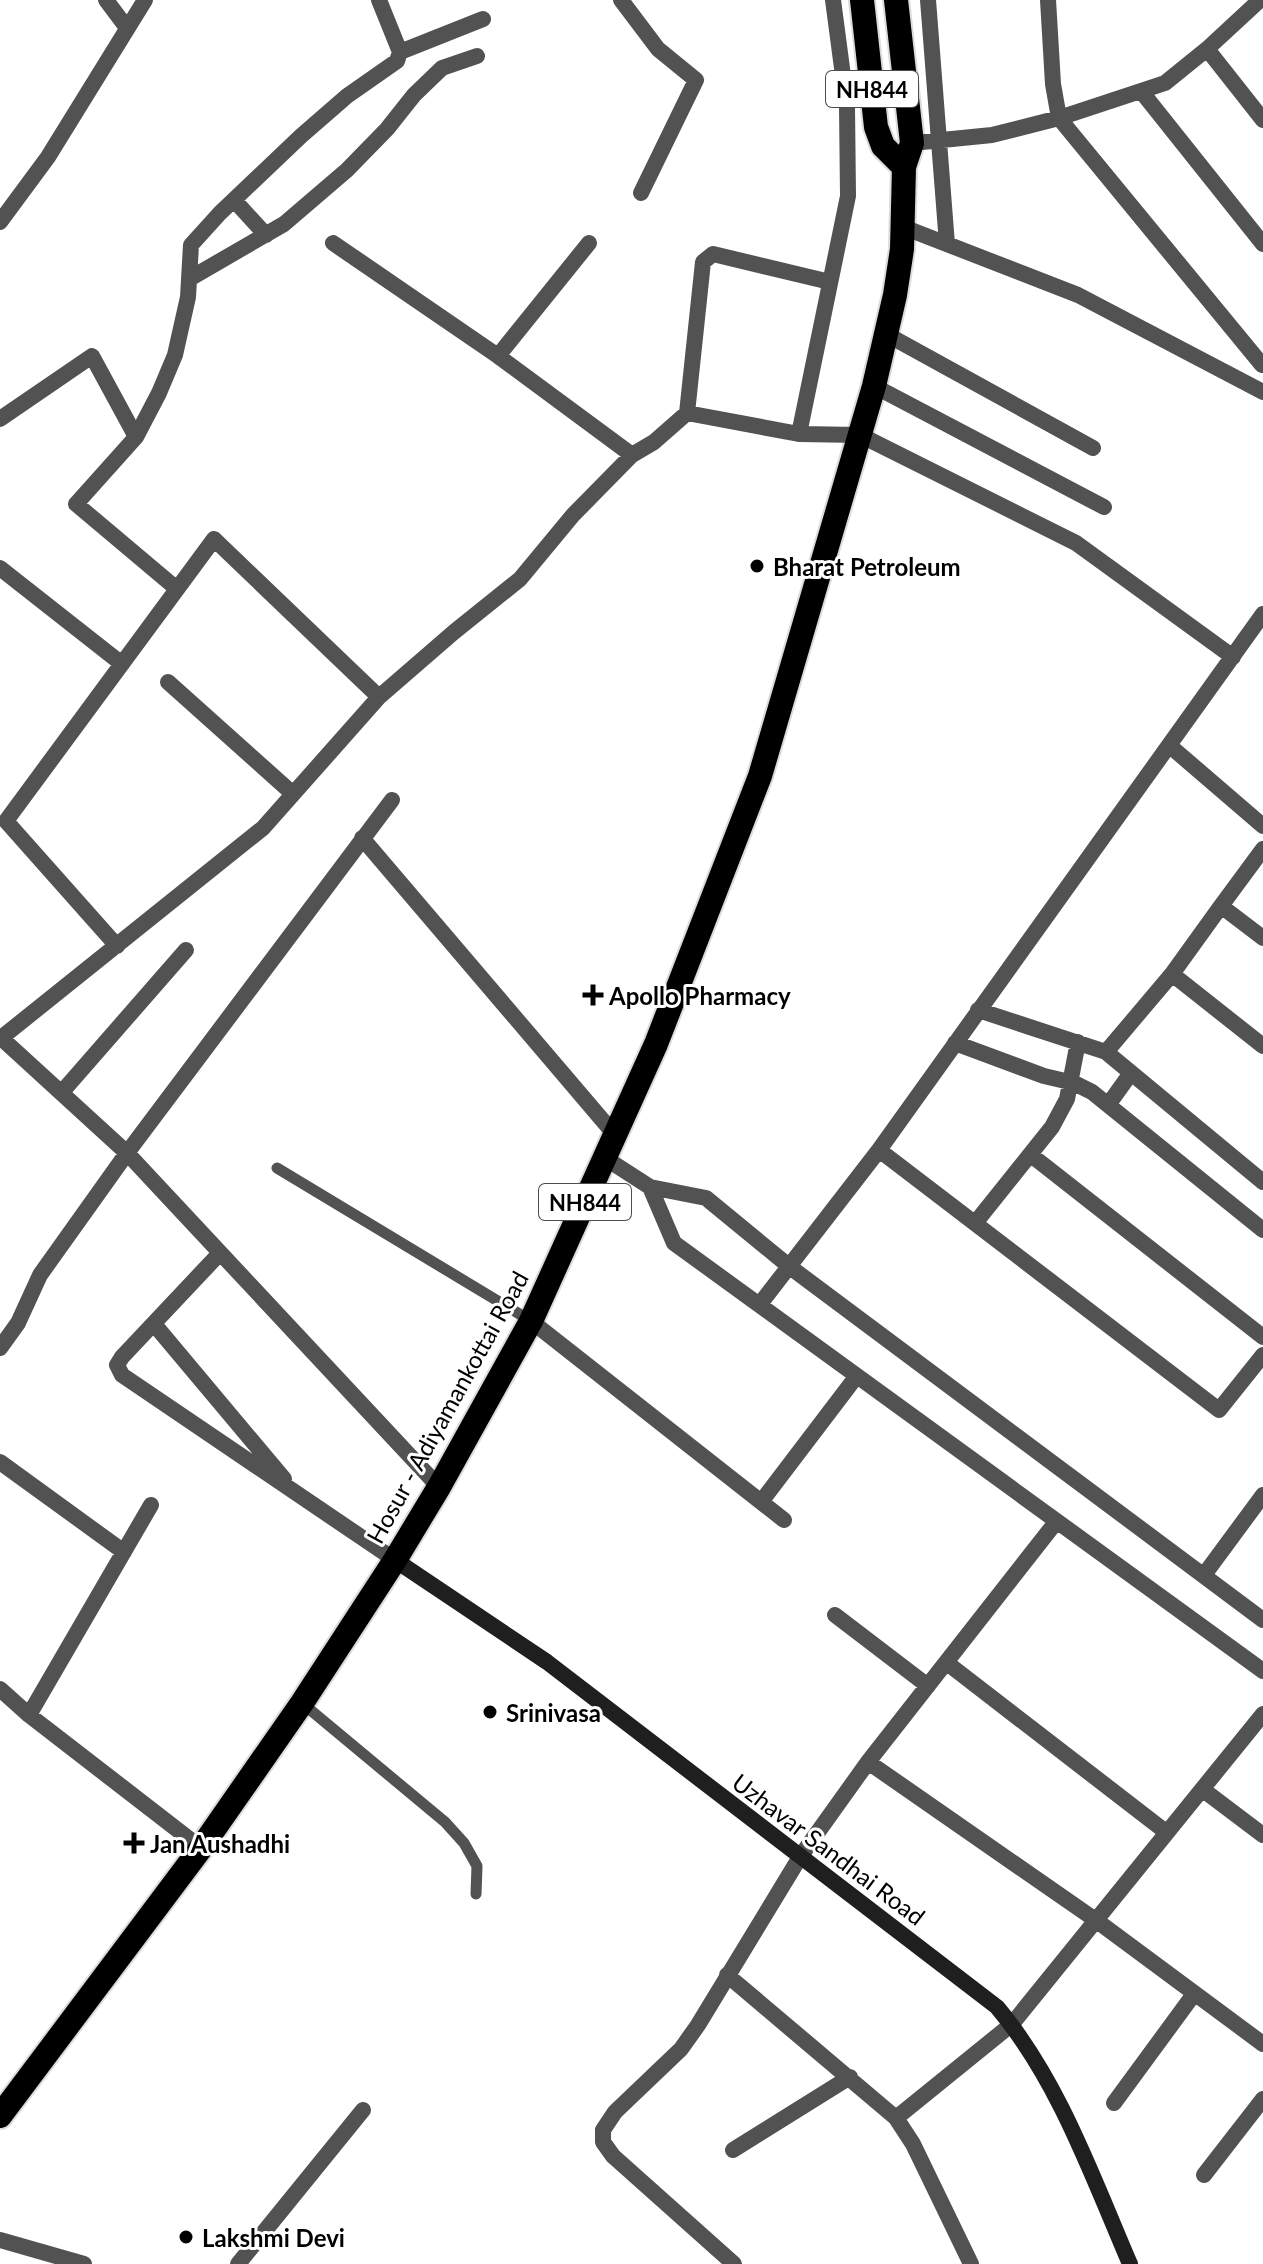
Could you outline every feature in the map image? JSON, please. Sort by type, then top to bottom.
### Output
[{"type":"highway","name":"NH844","points":[[862,0],[876,127],[883,146],[904,167],[912,143],[896,0]]},
{"type":"highway","name":"Hosur - Adiyamankottai Road","points":[[0,2116],[201,1848],[302,1703],[439,1487],[531,1321],[656,1044],[760,776],[874,386],[897,280],[903,227],[904,167]]},
{"type":"main road","name":"Uzhavar Sandhai Road","points":[[395,1560],[547,1662],[997,2007],[1012,2024],[1065,2113],[1130,2264]]},
{"type":"street","points":[[106,0],[127,28]]},
{"type":"street","points":[[0,222],[48,157],[145,0]]},
{"type":"street","points":[[177,589],[76,504],[136,437],[175,355],[188,297],[191,245],[234,200],[347,96],[397,61],[400,52],[379,0]]},
{"type":"street","points":[[621,0],[658,49],[696,80],[641,193]]},
{"type":"street","points":[[799,434],[848,196],[847,106],[833,0]]},
{"type":"street","points":[[928,0],[947,244]]},
{"type":"street","points":[[1048,0],[1053,84],[1059,118],[1263,365],[1246,381]]},
{"type":"street","points":[[912,143],[992,135],[1059,118],[1165,83],[1260,0]]},
{"type":"street","points":[[400,52],[483,19]]},
{"type":"street","points":[[1207,49],[1263,120]]},
{"type":"street","points":[[189,279],[284,224],[347,170],[442,68],[477,56]]},
{"type":"street","points":[[1141,91],[1263,244]]},
{"type":"street","points":[[847,106],[874,106]]},
{"type":"street","points":[[234,200],[266,235]]},
{"type":"street","points":[[903,227],[1078,295],[1263,392]]},
{"type":"street","points":[[333,243],[498,356],[632,455]]},
{"type":"street","points":[[498,356],[589,243]]},
{"type":"street","points":[[439,1487],[127,1153],[1,1038],[263,828],[379,697],[520,579],[573,515],[632,455],[654,442],[687,413],[703,262],[708,256],[713,254],[830,282]]},
{"type":"street","points":[[886,334],[1093,448]]},
{"type":"street","points":[[0,419],[92,356],[136,437]]},
{"type":"street","points":[[874,386],[1104,507]]},
{"type":"street","points":[[687,413],[799,434],[860,435],[1076,543],[1233,657]]},
{"type":"street","points":[[117,946],[6,821],[214,539],[379,697]]},
{"type":"street","points":[[0,568],[122,664]]},
{"type":"street","points":[[760,1304],[879,1150],[1263,614]]},
{"type":"street","points":[[168,682],[292,793]]},
{"type":"street","points":[[1170,746],[1263,826]]},
{"type":"street","points":[[0,1348],[18,1323],[40,1275],[127,1153],[392,800]]},
{"type":"street","points":[[362,838],[611,1147],[650,1187],[674,1243],[1263,1671]]},
{"type":"street","points":[[1106,1052],[1172,974],[1263,849]]},
{"type":"street","points":[[1221,906],[1263,938]]},
{"type":"street","points":[[62,1092],[186,950]]},
{"type":"street","points":[[1172,974],[1263,1046]]},
{"type":"street","points":[[978,1010],[1106,1052],[1263,1182]]},
{"type":"street","points":[[976,1222],[1031,1155],[1060,1113],[1067,1099],[1078,1042]]},
{"type":"street","points":[[955,1043],[1092,1092],[1263,1230]]},
{"type":"street","points":[[1108,1105],[1131,1073]]},
{"type":"street","points":[[879,1150],[1219,1410],[1263,1355]]},
{"type":"street","points":[[1031,1155],[1263,1337]]},
{"type":"street","points":[[650,1187],[706,1198],[790,1267],[1263,1620]]},
{"type":"street","points":[[220,1253],[122,1357],[117,1365],[122,1375],[395,1560]]},
{"type":"street","points":[[531,1321],[784,1520]]},
{"type":"street","points":[[154,1324],[298,1496]]},
{"type":"street","points":[[761,1502],[856,1377]]},
{"type":"street","points":[[0,1462],[124,1552]]},
{"type":"street","points":[[1204,1575],[1263,1495]]},
{"type":"street","points":[[29,1715],[151,1505]]},
{"type":"street","points":[[734,2264],[613,2156],[603,2142],[603,2130],[615,2112],[681,2049],[800,1857],[868,1762],[1056,1522]]},
{"type":"street","points":[[835,1615],[928,1686]]},
{"type":"street","points":[[947,1663],[1166,1832]]},
{"type":"street","points":[[0,1689],[201,1848]]},
{"type":"street","points":[[896,2118],[1012,2024],[1263,1714]]},
{"type":"street","points":[[868,1762],[1097,1921],[1263,2044]]},
{"type":"street","points":[[1202,1789],[1263,1835]]},
{"type":"street","points":[[727,1975],[896,2118],[913,2144],[971,2264]]},
{"type":"street","points":[[1114,2103],[1194,1994]]},
{"type":"street","points":[[733,2150],[850,2077]]},
{"type":"street","points":[[1204,2175],[1263,2099]]},
{"type":"street","points":[[238,2264],[363,2110]]},
{"type":"street","points":[[0,2240],[84,2264]]},
{"type":"lane","points":[[277,1168],[531,1321]]},
{"type":"lane","points":[[302,1703],[445,1822],[464,1843],[477,1866],[476,1894]]},
{"type":"place","name":"Bharat Petroleum","points":[[757,566]]},
{"type":"place","name":"Apollo Pharmacy","points":[[593,995]]},
{"type":"place","name":"Srinivasa","points":[[490,1712]]},
{"type":"place","name":"Jan Aushadhi","points":[[134,1843]]},
{"type":"place","name":"Lakshmi Devi","points":[[186,2237]]}]
